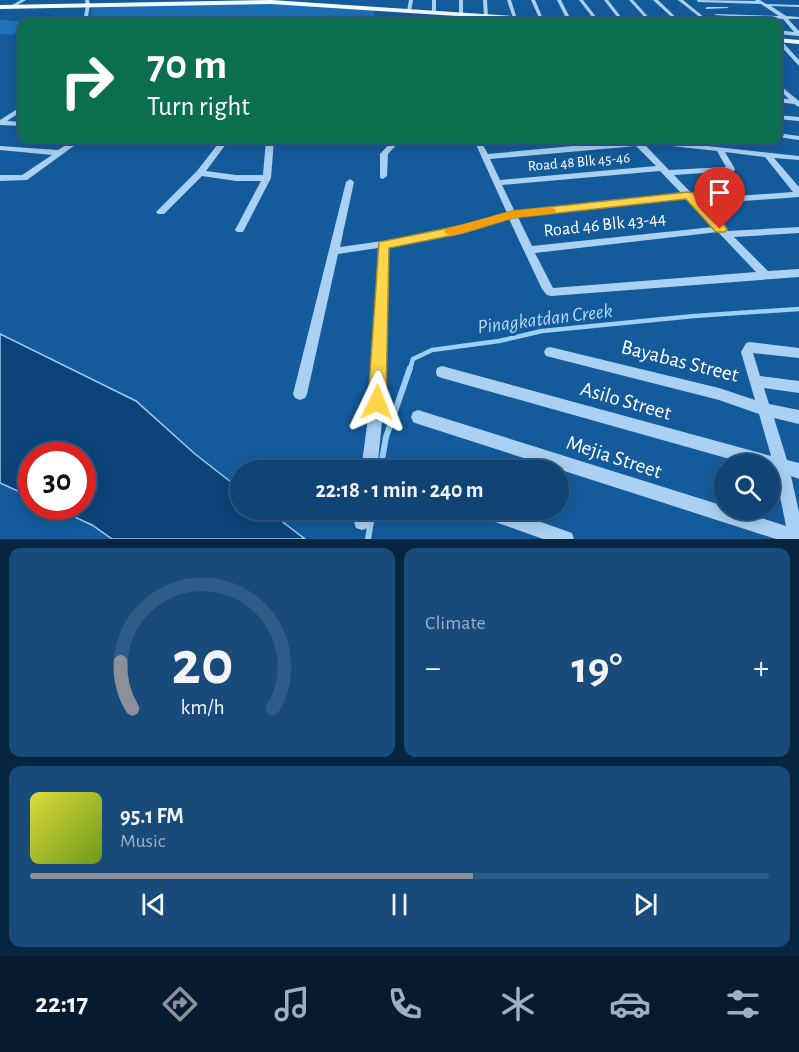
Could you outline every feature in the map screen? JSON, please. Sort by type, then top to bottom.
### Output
[{"type":"main road","points":[[0,7],[86,2],[301,1],[329,2],[416,15],[434,13],[502,18]]},
{"type":"main road","points":[[782,40],[799,42]]},
{"type":"street","points":[[12,6],[24,0]]},
{"type":"street","points":[[256,0],[269,1]]},
{"type":"street","points":[[411,0],[416,15]]},
{"type":"street","points":[[434,0],[434,13]]},
{"type":"street","points":[[461,0],[461,15]]},
{"type":"street","points":[[485,0],[486,16]]},
{"type":"street","points":[[509,0],[518,18]]},
{"type":"street","points":[[533,0],[541,18]]},
{"type":"street","points":[[559,0],[570,18]]},
{"type":"street","points":[[581,0],[595,18]]},
{"type":"street","points":[[606,0],[620,18]]},
{"type":"street","points":[[631,0],[647,18]]},
{"type":"street","points":[[655,0],[675,18]]},
{"type":"street","points":[[680,0],[703,18]]},
{"type":"street","points":[[774,0],[799,1]]},
{"type":"street","points":[[698,1],[799,6]]},
{"type":"street","points":[[86,2],[88,5],[86,18]]},
{"type":"street","points":[[761,3],[783,16],[796,29]]},
{"type":"street","points":[[707,8],[772,10]]},
{"type":"street","points":[[716,15],[799,18]]},
{"type":"street","points":[[782,45],[799,64]]},
{"type":"street","points":[[782,90],[797,103]]},
{"type":"street","points":[[782,101],[797,103]]},
{"type":"street","points":[[0,123],[18,111]]},
{"type":"street","points":[[782,117],[799,119]]},
{"type":"street","points":[[0,123],[18,124]]},
{"type":"street","points":[[782,136],[799,138]]},
{"type":"street","points":[[0,178],[24,178],[72,144]]},
{"type":"street","points":[[161,212],[200,173],[222,144]]},
{"type":"street","points":[[240,230],[267,178],[270,144]]},
{"type":"street","points":[[383,176],[384,154],[393,144]]},
{"type":"street","points":[[479,144],[547,289],[555,294],[764,274],[799,273]]},
{"type":"street","points":[[485,157],[608,144]]},
{"type":"street","points":[[640,144],[764,274]]},
{"type":"street","points":[[688,144],[720,150],[799,158]]},
{"type":"street","points":[[0,147],[60,153]]},
{"type":"street","name":"Road 48 Blk 45-46","points":[[497,183],[665,170],[731,169],[720,150]]},
{"type":"street","points":[[768,155],[799,194]]},
{"type":"street","points":[[200,173],[236,178],[267,178]]},
{"type":"street","points":[[300,394],[350,182]]},
{"type":"street","points":[[333,251],[383,245],[464,229],[512,215],[692,199],[799,194]]},
{"type":"street","name":"Road 46 Blk 43-44","points":[[529,250],[723,231],[799,230]]},
{"type":"street","points":[[370,460],[377,402],[383,245]]},
{"type":"street","points":[[798,538],[781,466],[747,352],[750,347],[799,353]]},
{"type":"street","name":"Bayabas Street","points":[[549,352],[719,394],[765,410],[799,417]]},
{"type":"street","name":"Asilo Street","points":[[442,372],[799,471]]},
{"type":"street","points":[[757,381],[799,387]]},
{"type":"street","name":"Mejia Street","points":[[418,417],[798,538]]},
{"type":"street","points":[[512,520],[566,539]]},
{"type":"shaded area","points":[[272,3],[374,10],[374,16],[90,18],[93,5]]},
{"type":"shaded area","points":[[0,334],[136,401],[195,454],[230,481],[230,520],[280,520],[305,539],[112,539],[81,520],[96,520],[96,442],[18,442],[18,491],[0,483]]},
{"type":"building","points":[[0,20],[18,21],[18,32],[12,35],[0,34]]},
{"type":"waterway","name":"Pinagkatdan Creek","points":[[410,369],[413,359],[432,350],[499,341],[542,331],[694,316],[799,309]]},
{"type":"waterway","name":"Pinagkatdan Creek","points":[[382,460],[386,437],[410,368]]},
{"type":"waterway","name":"Pinagkatdan Creek","points":[[368,539],[371,520]]},
{"type":"slow traffic","points":[[451,232],[512,215],[551,210]]},
{"type":"route","points":[[377,402],[383,245],[426,238],[512,215],[688,195],[720,229]]}]
